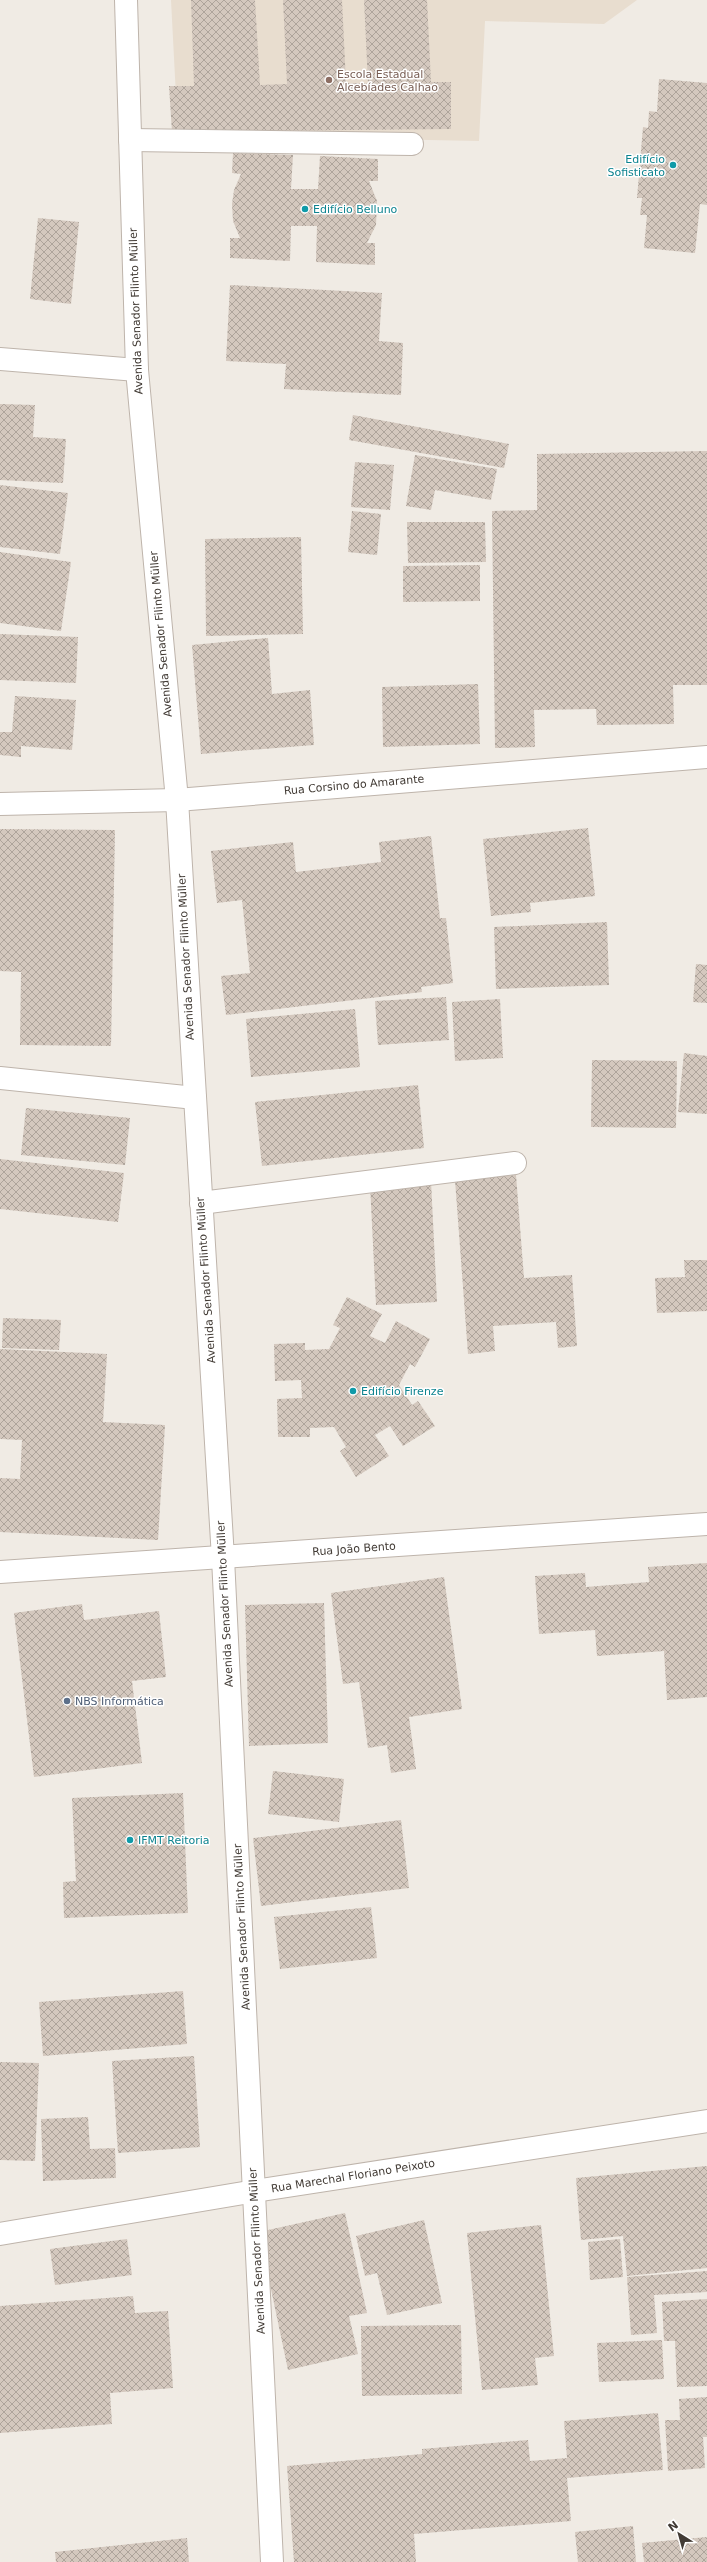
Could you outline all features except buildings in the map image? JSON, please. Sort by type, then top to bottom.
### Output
[{"type":"street","name":"Avenida Senador Filinto Müller","points":[[126,0],[137,370],[177,800],[202,1203],[223,1558],[272,2562]]},
{"type":"street","points":[[130,140],[412,144]]},
{"type":"street","points":[[0,359],[137,370]]},
{"type":"street","name":"Rua Corsino do Amarante","points":[[0,804],[177,800],[707,757]]},
{"type":"street","points":[[0,1078],[195,1098]]},
{"type":"street","points":[[202,1203],[515,1163]]},
{"type":"street","name":"Rua João Bento","points":[[0,1572],[707,1524]]},
{"type":"street","name":"Rua Marechal Floriano Peixoto","points":[[0,2234],[255,2192],[707,2121]]},
{"type":"shaded area","name":"Escola Estadual Alcebíades Calhao","points":[[171,0],[637,0],[604,24],[485,21],[479,141],[178,135]]},
{"type":"place","name":"Escola Estadual Alcebíades Calhao","points":[[329,80]]},
{"type":"place","name":"Edifício Sofisticato","points":[[673,165]]},
{"type":"place","name":"Edifício Belluno","points":[[305,209]]},
{"type":"place","name":"Edifício Firenze","points":[[353,1391]]},
{"type":"place","name":"NBS Informática","points":[[67,1701]]},
{"type":"place","name":"IFMT Reitoria","points":[[130,1840]]}]
